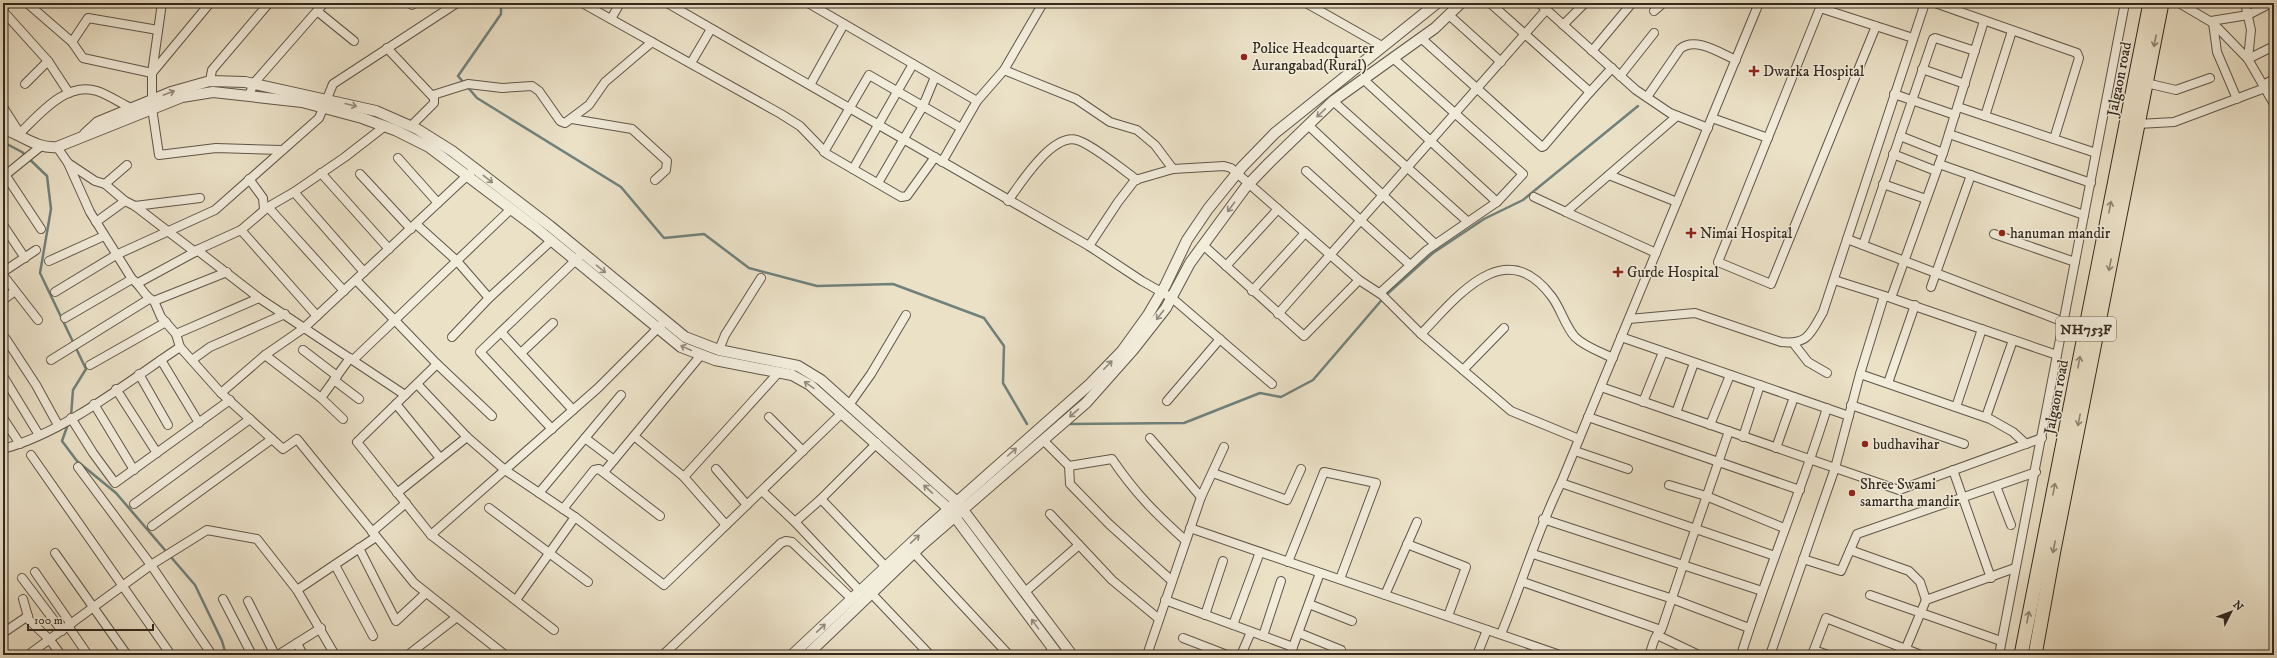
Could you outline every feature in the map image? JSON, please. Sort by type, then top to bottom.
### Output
[{"type":"highway","name":"Jalgaon road","points":[[2021,655],[2150,3]]},
{"type":"highway","name":"Jalgaon road","points":[[2035,655],[2057,535],[2162,3]]},
{"type":"street","points":[[3,7],[8,3]]},
{"type":"street","points":[[27,3],[72,42],[83,58],[152,73]]},
{"type":"street","points":[[162,3],[152,73],[152,104],[159,155],[216,148],[282,150]]},
{"type":"street","points":[[152,73],[210,3]]},
{"type":"street","points":[[210,81],[212,70],[269,3]]},
{"type":"street","points":[[249,95],[254,83],[324,3]]},
{"type":"street","points":[[55,292],[116,255],[215,210],[319,118],[326,104],[329,90],[333,84],[457,3]]},
{"type":"street","points":[[582,3],[791,120],[824,152],[904,197],[938,159],[961,128],[977,101],[1004,70],[1044,3]]},
{"type":"street","points":[[611,19],[620,3]]},
{"type":"street","points":[[667,3],[904,139],[1008,201],[1089,246],[1172,298],[1272,384]]},
{"type":"street","points":[[808,3],[977,101]]},
{"type":"street","points":[[1306,3],[1382,46]]},
{"type":"street","points":[[807,655],[914,553],[956,509],[1090,384],[1122,350],[1148,315],[1187,240],[1208,209],[1237,173],[1274,132],[1437,3]]},
{"type":"street","points":[[792,655],[886,567],[1043,440],[1086,403],[1108,379],[1166,308],[1190,263],[1250,184],[1333,101],[1421,38],[1461,3]]},
{"type":"street","points":[[1490,3],[1590,92]]},
{"type":"street","points":[[1539,3],[1620,76],[1646,97],[1676,116],[1708,128]]},
{"type":"street","points":[[1563,25],[1585,3]]},
{"type":"street","points":[[1592,51],[1632,3]]},
{"type":"street","points":[[1654,11],[1663,3]]},
{"type":"street","points":[[1502,634],[1523,582],[1542,529],[1544,519],[1561,483],[1601,387],[1759,3],[1767,3]]},
{"type":"street","points":[[1629,319],[1695,313],[1781,342],[1794,344],[1804,341],[1811,334],[1823,312],[1834,280],[1924,3]]},
{"type":"street","points":[[1935,3],[2077,53],[2079,56],[2054,139]]},
{"type":"street","points":[[1998,655],[2036,472],[2125,3]]},
{"type":"street","points":[[2171,3],[2180,4],[2212,22],[2248,59],[2274,104]]},
{"type":"street","points":[[2245,3],[2251,30],[2248,59]]},
{"type":"street","points":[[2212,22],[2248,15],[2271,3]]},
{"type":"street","points":[[1876,26],[1771,284],[1718,262],[1820,8],[1876,26],[1913,38]]},
{"type":"street","points":[[1278,314],[1546,10]]},
{"type":"street","points":[[3,11],[48,61],[70,93]]},
{"type":"street","points":[[317,11],[354,41]]},
{"type":"street","points":[[1449,15],[1501,62]]},
{"type":"street","points":[[72,42],[88,18],[158,30]]},
{"type":"street","points":[[1770,655],[1836,468],[1860,374],[1938,168],[1966,84],[1984,21]]},
{"type":"street","points":[[2212,22],[2217,52],[2237,99]]},
{"type":"street","points":[[810,85],[844,24]]},
{"type":"street","points":[[691,64],[711,29]]},
{"type":"street","points":[[1985,116],[2012,31]]},
{"type":"street","points":[[1620,76],[1654,33]]},
{"type":"street","points":[[1421,38],[1543,147],[1612,68]]},
{"type":"street","points":[[1863,245],[1933,38],[1975,51]]},
{"type":"street","points":[[433,95],[466,85],[502,88],[532,86],[539,91],[560,121],[565,123],[589,105],[605,82],[652,42]]},
{"type":"street","points":[[1646,97],[1680,49],[1688,44],[1697,44],[1736,60]]},
{"type":"street","points":[[2248,59],[2274,46]]},
{"type":"street","points":[[387,48],[433,95],[434,103],[411,126]]},
{"type":"street","points":[[1383,296],[1409,264],[1467,221],[1483,214],[1497,202],[1523,174],[1455,115],[1393,58]]},
{"type":"street","points":[[25,84],[48,61]]},
{"type":"street","points":[[853,169],[913,64]]},
{"type":"street","points":[[1922,69],[1966,84]]},
{"type":"street","points":[[1004,70],[1076,99],[1110,122],[1136,130],[1155,145],[1174,169]]},
{"type":"street","points":[[824,152],[869,75],[961,128]]},
{"type":"street","points":[[878,183],[923,106],[935,77]]},
{"type":"street","points":[[2146,84],[2176,90],[2210,78]]},
{"type":"street","points":[[1363,79],[1497,202]]},
{"type":"street","points":[[2138,124],[2174,122],[2237,99],[2264,87],[2274,79]]},
{"type":"street","points":[[3,129],[19,134],[40,147],[57,147],[84,134],[99,131],[152,104],[171,92],[210,81],[254,83],[326,104],[385,126],[429,147],[552,240],[579,257]]},
{"type":"street","points":[[19,134],[51,104],[70,93],[83,89],[97,91],[131,108]]},
{"type":"street","points":[[84,134],[98,122],[131,108],[213,92],[326,104],[376,112],[411,126],[452,151],[475,169],[662,325],[681,347],[715,360],[792,375],[810,385],[876,444],[956,509],[1053,653]]},
{"type":"street","points":[[1894,94],[1911,100],[1956,111],[1985,116],[2096,153]]},
{"type":"street","points":[[1333,101],[1467,221]]},
{"type":"street","points":[[3,109],[19,134]]},
{"type":"street","points":[[1566,212],[1676,116]]},
{"type":"street","points":[[1712,118],[1768,138]]},
{"type":"street","points":[[572,119],[627,128],[636,131],[667,161],[666,170],[655,180]]},
{"type":"street","points":[[65,318],[135,281],[241,230],[268,207],[294,192],[321,172],[345,157],[385,126]]},
{"type":"street","points":[[1308,126],[1435,244]]},
{"type":"street","points":[[1949,134],[2092,183]]},
{"type":"street","points":[[1900,136],[1943,152]]},
{"type":"street","points":[[1008,201],[1032,167],[1046,153],[1064,141],[1070,139],[1083,143],[1137,180]]},
{"type":"street","points":[[40,147],[4,177],[41,229]]},
{"type":"street","points":[[57,147],[68,163],[104,236],[135,281],[152,300],[166,322],[176,334],[180,347],[221,393],[283,450],[297,439],[414,583],[505,655]]},
{"type":"street","points":[[1893,154],[1938,168],[1971,175],[2084,215]]},
{"type":"street","points":[[398,158],[438,203]]},
{"type":"street","points":[[68,163],[95,181],[105,184],[125,201],[135,206],[168,232],[227,272],[259,298],[285,314],[405,396]]},
{"type":"street","points":[[105,184],[127,165]]},
{"type":"street","points":[[1089,246],[1118,202],[1137,180],[1174,169],[1224,166],[1237,173],[1330,256],[1359,280],[1383,296],[1421,334],[1511,412],[1579,439]]},
{"type":"street","points":[[221,393],[265,355],[304,328],[475,169]]},
{"type":"street","points":[[1306,170],[1409,264]]},
{"type":"street","points":[[321,172],[389,249]]},
{"type":"street","points":[[360,174],[414,227],[457,261],[489,298]]},
{"type":"street","points":[[1609,175],[1677,202]]},
{"type":"street","points":[[1931,287],[1971,175]]},
{"type":"street","points":[[249,179],[263,198],[264,209],[268,207]]},
{"type":"street","points":[[1883,184],[1926,199]]},
{"type":"street","points":[[294,192],[364,272]]},
{"type":"street","points":[[1534,197],[1656,253]]},
{"type":"street","points":[[135,206],[200,198]]},
{"type":"street","points":[[96,222],[125,201]]},
{"type":"street","points":[[268,207],[344,291]]},
{"type":"street","points":[[321,398],[335,378],[352,359],[511,209]]},
{"type":"street","points":[[1226,266],[1278,209]]},
{"type":"street","points":[[3,224],[25,258]]},
{"type":"street","points":[[241,230],[316,316]]},
{"type":"street","points":[[1252,291],[1306,234]]},
{"type":"street","points":[[1994,234],[2075,262]]},
{"type":"street","points":[[49,261],[104,236]]},
{"type":"street","points":[[1847,238],[2064,322]]},
{"type":"street","points":[[452,337],[489,298],[552,240]]},
{"type":"street","points":[[1203,245],[1252,291],[1305,336],[1359,280]]},
{"type":"street","points":[[3,272],[36,250]]},
{"type":"street","points":[[552,429],[480,352],[579,257]]},
{"type":"street","points":[[1421,334],[1465,289],[1494,271],[1505,268],[1533,278],[1552,296],[1575,337],[1586,345],[1613,358]]},
{"type":"street","points":[[51,360],[152,300],[227,272]]},
{"type":"street","points":[[3,275],[38,320]]},
{"type":"street","points":[[719,350],[725,335],[761,278]]},
{"type":"street","points":[[356,280],[437,364],[492,416]]},
{"type":"street","points":[[1834,280],[1915,305],[2057,355]]},
{"type":"street","points":[[3,300],[16,291]]},
{"type":"street","points":[[176,334],[259,298]]},
{"type":"street","points":[[1888,383],[1915,305]]},
{"type":"street","points":[[192,360],[210,347],[285,314]]},
{"type":"street","points":[[849,405],[867,381],[906,315]]},
{"type":"street","points":[[90,366],[166,322]]},
{"type":"street","points":[[520,353],[553,324]]},
{"type":"street","points":[[662,325],[685,337],[719,350],[798,366],[810,372],[849,405],[956,509],[1025,592],[1072,655]]},
{"type":"street","points":[[432,535],[573,410],[662,325]]},
{"type":"street","points":[[1463,370],[1504,328]]},
{"type":"street","points":[[1956,407],[1982,329]]},
{"type":"street","points":[[501,332],[573,410]]},
{"type":"street","points":[[1621,337],[1849,416]]},
{"type":"street","points":[[6,339],[36,384],[116,483],[230,400]]},
{"type":"street","points":[[1167,401],[1220,340]]},
{"type":"street","points":[[1986,418],[2013,340]]},
{"type":"street","points":[[1794,344],[1808,362],[1827,373]]},
{"type":"street","points":[[3,449],[20,444],[66,421],[180,347]]},
{"type":"street","points":[[303,350],[359,399]]},
{"type":"street","points":[[1643,402],[1663,352]]},
{"type":"street","points":[[265,355],[321,398],[343,419]]},
{"type":"street","points":[[604,472],[701,355]]},
{"type":"street","points":[[161,360],[199,423]]},
{"type":"street","points":[[1676,413],[1694,363]]},
{"type":"street","points":[[437,364],[357,442],[432,535],[554,630]]},
{"type":"street","points":[[684,477],[779,372]]},
{"type":"street","points":[[139,374],[168,426]]},
{"type":"street","points":[[1860,374],[1986,418],[2013,432],[2026,444]]},
{"type":"street","points":[[1710,425],[1730,375]]},
{"type":"street","points":[[3,376],[39,435]]},
{"type":"street","points":[[417,384],[467,437],[504,470],[575,517],[664,585],[842,413]]},
{"type":"street","points":[[1744,436],[1760,385]]},
{"type":"street","points":[[1601,387],[1899,490],[2042,438]]},
{"type":"street","points":[[116,389],[157,453]]},
{"type":"street","points":[[830,402],[836,394]]},
{"type":"street","points":[[539,493],[621,395]]},
{"type":"street","points":[[1776,448],[1794,397]]},
{"type":"street","points":[[94,404],[134,470]]},
{"type":"street","points":[[396,404],[440,458]]},
{"type":"street","points":[[1851,405],[1964,444]]},
{"type":"street","points":[[1741,655],[1784,528],[1811,460],[1827,408]]},
{"type":"street","points":[[769,417],[803,451]]},
{"type":"street","points":[[1588,417],[1800,490]]},
{"type":"street","points":[[3,418],[20,444]]},
{"type":"street","points":[[134,504],[250,419]]},
{"type":"street","points":[[1649,655],[1684,564],[1694,530],[1729,431]]},
{"type":"street","points":[[634,436],[684,477],[726,525]]},
{"type":"street","points":[[397,492],[467,437]]},
{"type":"street","points":[[585,438],[614,460]]},
{"type":"street","points":[[1150,438],[1201,497]]},
{"type":"street","points":[[152,526],[272,439]]},
{"type":"street","points":[[1043,440],[1069,466],[1070,484],[1109,524],[1172,581]]},
{"type":"street","points":[[795,522],[821,499],[876,444]]},
{"type":"street","points":[[1146,655],[1201,497],[1224,447]]},
{"type":"street","points":[[1574,451],[1628,469]]},
{"type":"street","points":[[31,455],[170,655]]},
{"type":"street","points":[[1069,466],[1112,459],[1133,490],[1155,513],[1185,540]]},
{"type":"street","points":[[78,467],[151,566],[212,655]]},
{"type":"street","points":[[563,509],[594,470],[600,469],[660,516]]},
{"type":"street","points":[[716,469],[747,505]]},
{"type":"street","points":[[1213,472],[1287,500],[1301,469]]},
{"type":"street","points":[[1953,470],[1991,578]]},
{"type":"street","points":[[1288,562],[1324,472],[1376,483],[1340,579]]},
{"type":"street","points":[[1803,559],[1840,572],[1857,534],[2036,472]]},
{"type":"street","points":[[1561,483],[1694,530],[1775,556]]},
{"type":"street","points":[[1669,485],[1706,496],[1784,528]]},
{"type":"street","points":[[1996,486],[2011,526]]},
{"type":"street","points":[[762,491],[795,522],[860,591]]},
{"type":"street","points":[[821,499],[886,567]]},
{"type":"street","points":[[297,590],[359,548],[406,503]]},
{"type":"street","points":[[490,508],[588,582]]},
{"type":"street","points":[[1050,514],[1112,580],[1159,619]]},
{"type":"street","points":[[516,600],[575,517]]},
{"type":"street","points":[[1544,519],[1762,591]]},
{"type":"street","points":[[1385,595],[1417,522]]},
{"type":"street","points":[[1190,528],[1502,634],[1549,653],[1560,655]]},
{"type":"street","points":[[28,655],[168,554],[207,530],[257,539],[297,590],[321,628],[335,655]]},
{"type":"street","points":[[663,655],[781,543],[786,540],[792,542],[852,599]]},
{"type":"street","points":[[1407,544],[1466,567],[1448,616]]},
{"type":"street","points":[[1025,592],[1079,545]]},
{"type":"street","points":[[359,548],[396,621],[426,593]]},
{"type":"street","points":[[1850,550],[1909,571],[1920,582],[1926,600]]},
{"type":"street","points":[[1233,625],[1260,552]]},
{"type":"street","points":[[55,553],[127,655]]},
{"type":"street","points":[[914,553],[1008,654]]},
{"type":"street","points":[[1533,554],[1670,598],[1749,628]]},
{"type":"street","points":[[1205,615],[1223,561]]},
{"type":"street","points":[[335,565],[373,636]]},
{"type":"street","points":[[1904,652],[1926,600],[1991,578],[2015,568]]},
{"type":"street","points":[[35,572],[67,627]]},
{"type":"street","points":[[1165,600],[1263,636],[1292,651],[1320,573]]},
{"type":"street","points":[[22,578],[67,627],[88,655]]},
{"type":"street","points":[[1263,636],[1282,581]]},
{"type":"street","points":[[1523,582],[1659,632],[1699,655]]},
{"type":"street","points":[[872,594],[930,655]]},
{"type":"street","points":[[1870,595],[2001,642]]},
{"type":"street","points":[[23,599],[28,616],[50,640],[58,653]]},
{"type":"street","points":[[223,599],[252,655]]},
{"type":"street","points":[[248,601],[275,655]]},
{"type":"street","points":[[1309,604],[1352,621]]},
{"type":"street","points":[[3,633],[28,616]]},
{"type":"street","points":[[408,655],[457,617]]},
{"type":"street","points":[[1828,655],[1813,652],[1826,618],[1904,652],[1921,655]]},
{"type":"street","points":[[278,655],[321,628]]},
{"type":"street","points":[[1477,655],[1487,630]]},
{"type":"street","points":[[1241,655],[1251,632]]},
{"type":"street","points":[[1299,633],[1341,650]]},
{"type":"street","points":[[1182,638],[1227,655]]},
{"type":"street","points":[[297,643],[303,655]]},
{"type":"waterway","points":[[501,3],[501,14],[458,76],[477,98],[621,187],[664,238],[704,234],[749,268],[817,286],[893,284],[984,318],[1004,346],[1003,383],[1027,424]]},
{"type":"waterway","points":[[1068,424],[1184,423],[1260,393],[1281,397],[1313,380],[1386,295],[1433,253],[1484,219],[1523,200],[1638,106]]},
{"type":"waterway","points":[[3,142],[22,152],[47,176],[51,209],[40,273],[86,369],[73,390],[71,416]]},
{"type":"waterway","points":[[68,424],[62,441],[77,461],[116,493],[195,585],[222,641],[226,655]]},
{"type":"place","name":"Police Headcquarter Aurangabad(Rural)","points":[[1244,57]]},
{"type":"place","name":"Dwarka Hospital","points":[[1754,71]]},
{"type":"place","name":"Nimai Hospital","points":[[1691,233]]},
{"type":"place","name":"hanuman mandir","points":[[2002,233]]},
{"type":"place","name":"Gurde Hospital","points":[[1618,272]]},
{"type":"place","name":"budhavihar","points":[[1865,444]]},
{"type":"place","name":"Shree Swami samartha mandir","points":[[1852,493]]}]
